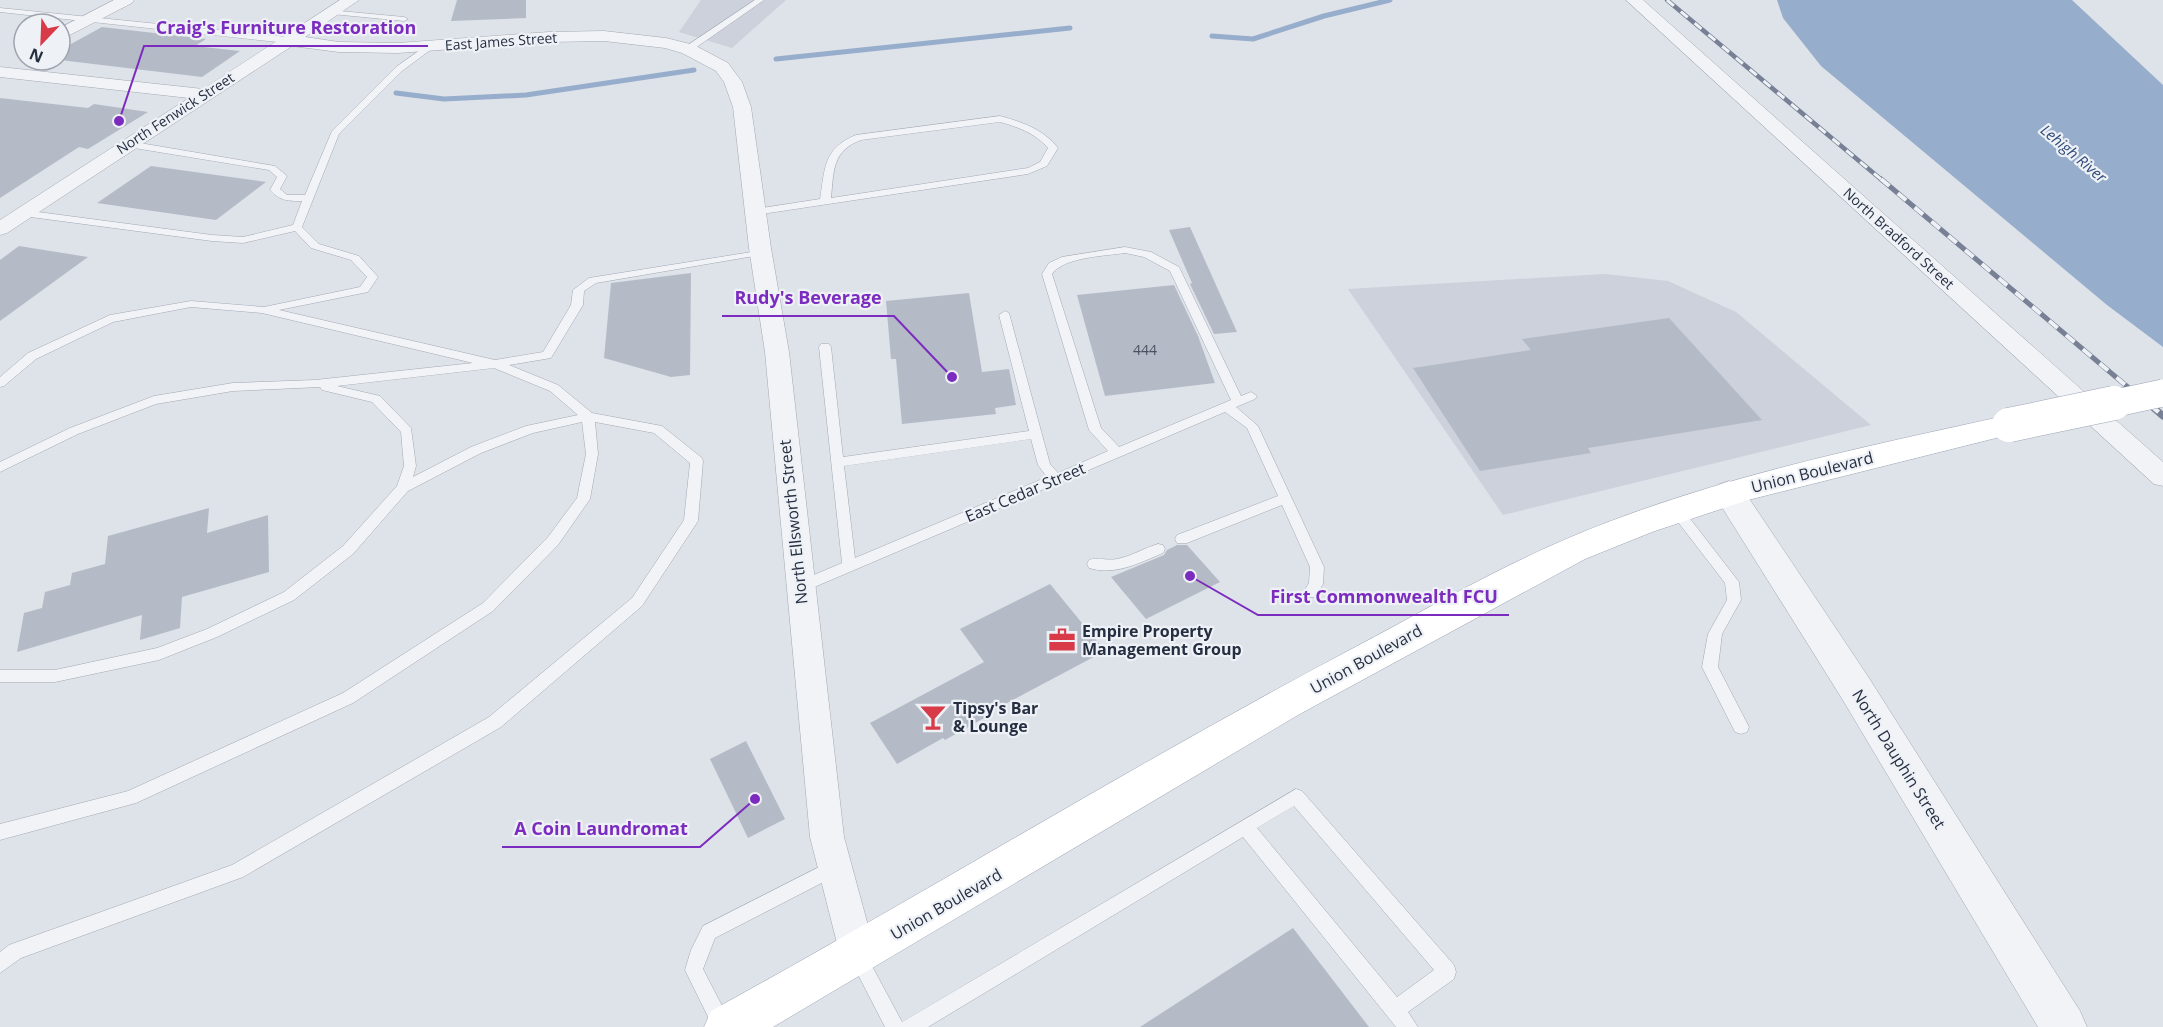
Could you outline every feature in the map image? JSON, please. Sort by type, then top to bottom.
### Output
[{"type":"main road","name":"Union Boulevard","points":[[725,1027],[858,955],[1011,866],[1148,782],[1393,642],[1587,544],[1676,510],[1772,480],[2009,425],[2163,393]]},
{"type":"street","points":[[72,29],[126,0]]},
{"type":"street","name":"North Fenwick Street","points":[[0,229],[203,94],[351,0]]},
{"type":"street","name":"North Bradford Street","points":[[1634,0],[2163,477]]},
{"type":"street","name":"East James Street","points":[[287,40],[339,47],[430,46],[577,35],[641,40],[688,49],[722,67],[735,88]]},
{"type":"street","points":[[0,72],[203,94]]},
{"type":"street","name":"North Ellsworth Street","points":[[735,88],[742,107],[760,252],[777,352],[827,837],[858,955]]},
{"type":"street","name":"North Dauphin Street","points":[[1729,493],[1854,686],[2064,1027]]},
{"type":"lane","points":[[688,49],[760,0]]},
{"type":"lane","name":"East James Street","points":[[0,10],[287,40]]},
{"type":"lane","points":[[332,12],[404,19]]},
{"type":"lane","points":[[297,227],[335,133],[399,69],[430,46]]},
{"type":"lane","points":[[755,212],[1028,171],[1040,168],[1047,162],[1053,148],[1025,126],[1000,119],[860,137],[838,147],[832,156],[825,201]]},
{"type":"lane","points":[[128,144],[272,168],[282,176],[275,190],[285,198],[310,198]]},
{"type":"lane","points":[[23,213],[243,240],[297,227]]},
{"type":"lane","points":[[262,310],[364,290],[374,277],[355,258],[315,246],[297,227]]},
{"type":"lane","points":[[1117,453],[1095,430],[1047,274],[1053,265],[1060,262],[1125,250],[1147,254],[1175,269],[1232,404],[1252,426],[1317,567],[1316,584],[1310,593]]},
{"type":"lane","points":[[0,467],[74,431],[154,400],[233,387],[315,384],[547,356],[577,305],[579,290],[593,280],[760,252]]},
{"type":"lane","points":[[0,383],[32,356],[110,319],[191,304],[262,310],[495,364],[554,388],[588,417],[592,454],[584,499],[553,542],[488,607],[348,698],[130,798],[0,832]]},
{"type":"lane","points":[[1005,315],[1044,465],[1056,479]]},
{"type":"lane","points":[[825,347],[849,566]]},
{"type":"lane","points":[[0,676],[54,676],[159,654],[212,633],[290,596],[348,550],[402,488],[410,466],[407,431],[376,399],[315,384]]},
{"type":"lane","name":"East Cedar Street","points":[[800,588],[1251,396]]},
{"type":"lane","points":[[0,964],[15,951],[237,872],[495,722],[637,602],[691,520],[697,461],[658,429],[588,417],[530,429],[487,446],[402,488]]},
{"type":"lane","points":[[837,462],[1037,434]]},
{"type":"lane","points":[[1182,539],[1286,498]]},
{"type":"lane","points":[[1676,510],[1732,582],[1734,600],[1715,634],[1710,667],[1741,727]]},
{"type":"lane","points":[[1094,564],[1102,567],[1117,565],[1158,549]]},
{"type":"lane","points":[[910,1027],[1296,796],[1447,972],[1395,1010]]},
{"type":"lane","points":[[1246,827],[1408,1027]]},
{"type":"lane","points":[[725,1027],[694,970],[709,932],[835,867]]},
{"type":"lane","points":[[858,955],[895,1027]]},
{"type":"shaded area","points":[[701,0],[786,0],[732,48],[679,32]]},
{"type":"shaded area","points":[[1605,274],[1668,281],[1736,312],[1871,425],[1503,515],[1348,289]]},
{"type":"water","name":"Lehigh River","points":[[1777,0],[2072,0],[2163,85],[2163,347],[2107,305],[1821,66],[1783,18]]},
{"type":"building","points":[[457,0],[526,0],[526,18],[451,21]]},
{"type":"building","points":[[102,27],[206,39],[195,46],[240,51],[202,77],[72,61],[72,43]]},
{"type":"building","points":[[0,98],[88,108],[94,104],[148,112],[88,149],[79,147],[0,198]]},
{"type":"building","points":[[151,166],[266,182],[216,220],[97,203]]},
{"type":"building","points":[[1190,227],[1237,332],[1214,334],[1190,284],[1192,283],[1169,230]]},
{"type":"building","points":[[19,246],[88,257],[0,321],[0,260]]},
{"type":"building","points":[[691,273],[690,375],[671,377],[604,358],[611,283]]},
{"type":"building","points":[[1174,285],[1198,336],[1215,383],[1105,396],[1077,295]]},
{"type":"building","points":[[969,293],[982,372],[1009,369],[1016,405],[995,408],[996,414],[902,424],[896,359],[891,359],[886,301]]},
{"type":"building","points":[[1669,318],[1762,420],[1588,448],[1591,453],[1480,471],[1413,368],[1531,350],[1522,339]]},
{"type":"building","points":[[209,508],[207,533],[268,515],[269,572],[182,597],[180,628],[140,640],[142,615],[17,652],[24,613],[42,608],[45,592],[70,585],[72,573],[105,564],[108,536]]},
{"type":"building","points":[[1177,545],[1187,545],[1220,582],[1146,619],[1111,577],[1164,555],[1167,550]]},
{"type":"building","points":[[1050,584],[1105,651],[990,712],[991,714],[945,740],[943,738],[897,764],[870,723],[984,662],[960,629]]},
{"type":"building","points":[[746,741],[785,819],[748,838],[710,759]]},
{"type":"building","points":[[1293,928],[1369,1027],[1140,1027]]},
{"type":"waterway","points":[[1212,36],[1253,39],[1324,16],[1390,0]]},
{"type":"waterway","points":[[776,59],[1070,28]]},
{"type":"waterway","points":[[396,93],[444,99],[526,95],[694,70]]},
{"type":"railway","points":[[1667,0],[1883,181]]},
{"type":"railway","points":[[1881,179],[2149,405]]},
{"type":"railway","points":[[2148,403],[2163,416]]},
{"type":"place","name":"Craig's Furniture Restoration","points":[[119,121]]},
{"type":"place","name":"Rudy's Beverage","points":[[952,377]]},
{"type":"place","name":"First Commonwealth FCU","points":[[1190,576]]},
{"type":"place","name":"Empire Property Management Group","points":[[1062,640]]},
{"type":"place","name":"Tipsy's Bar & Lounge","points":[[933,717]]},
{"type":"place","name":"A Coin Laundromat","points":[[755,799]]}]
